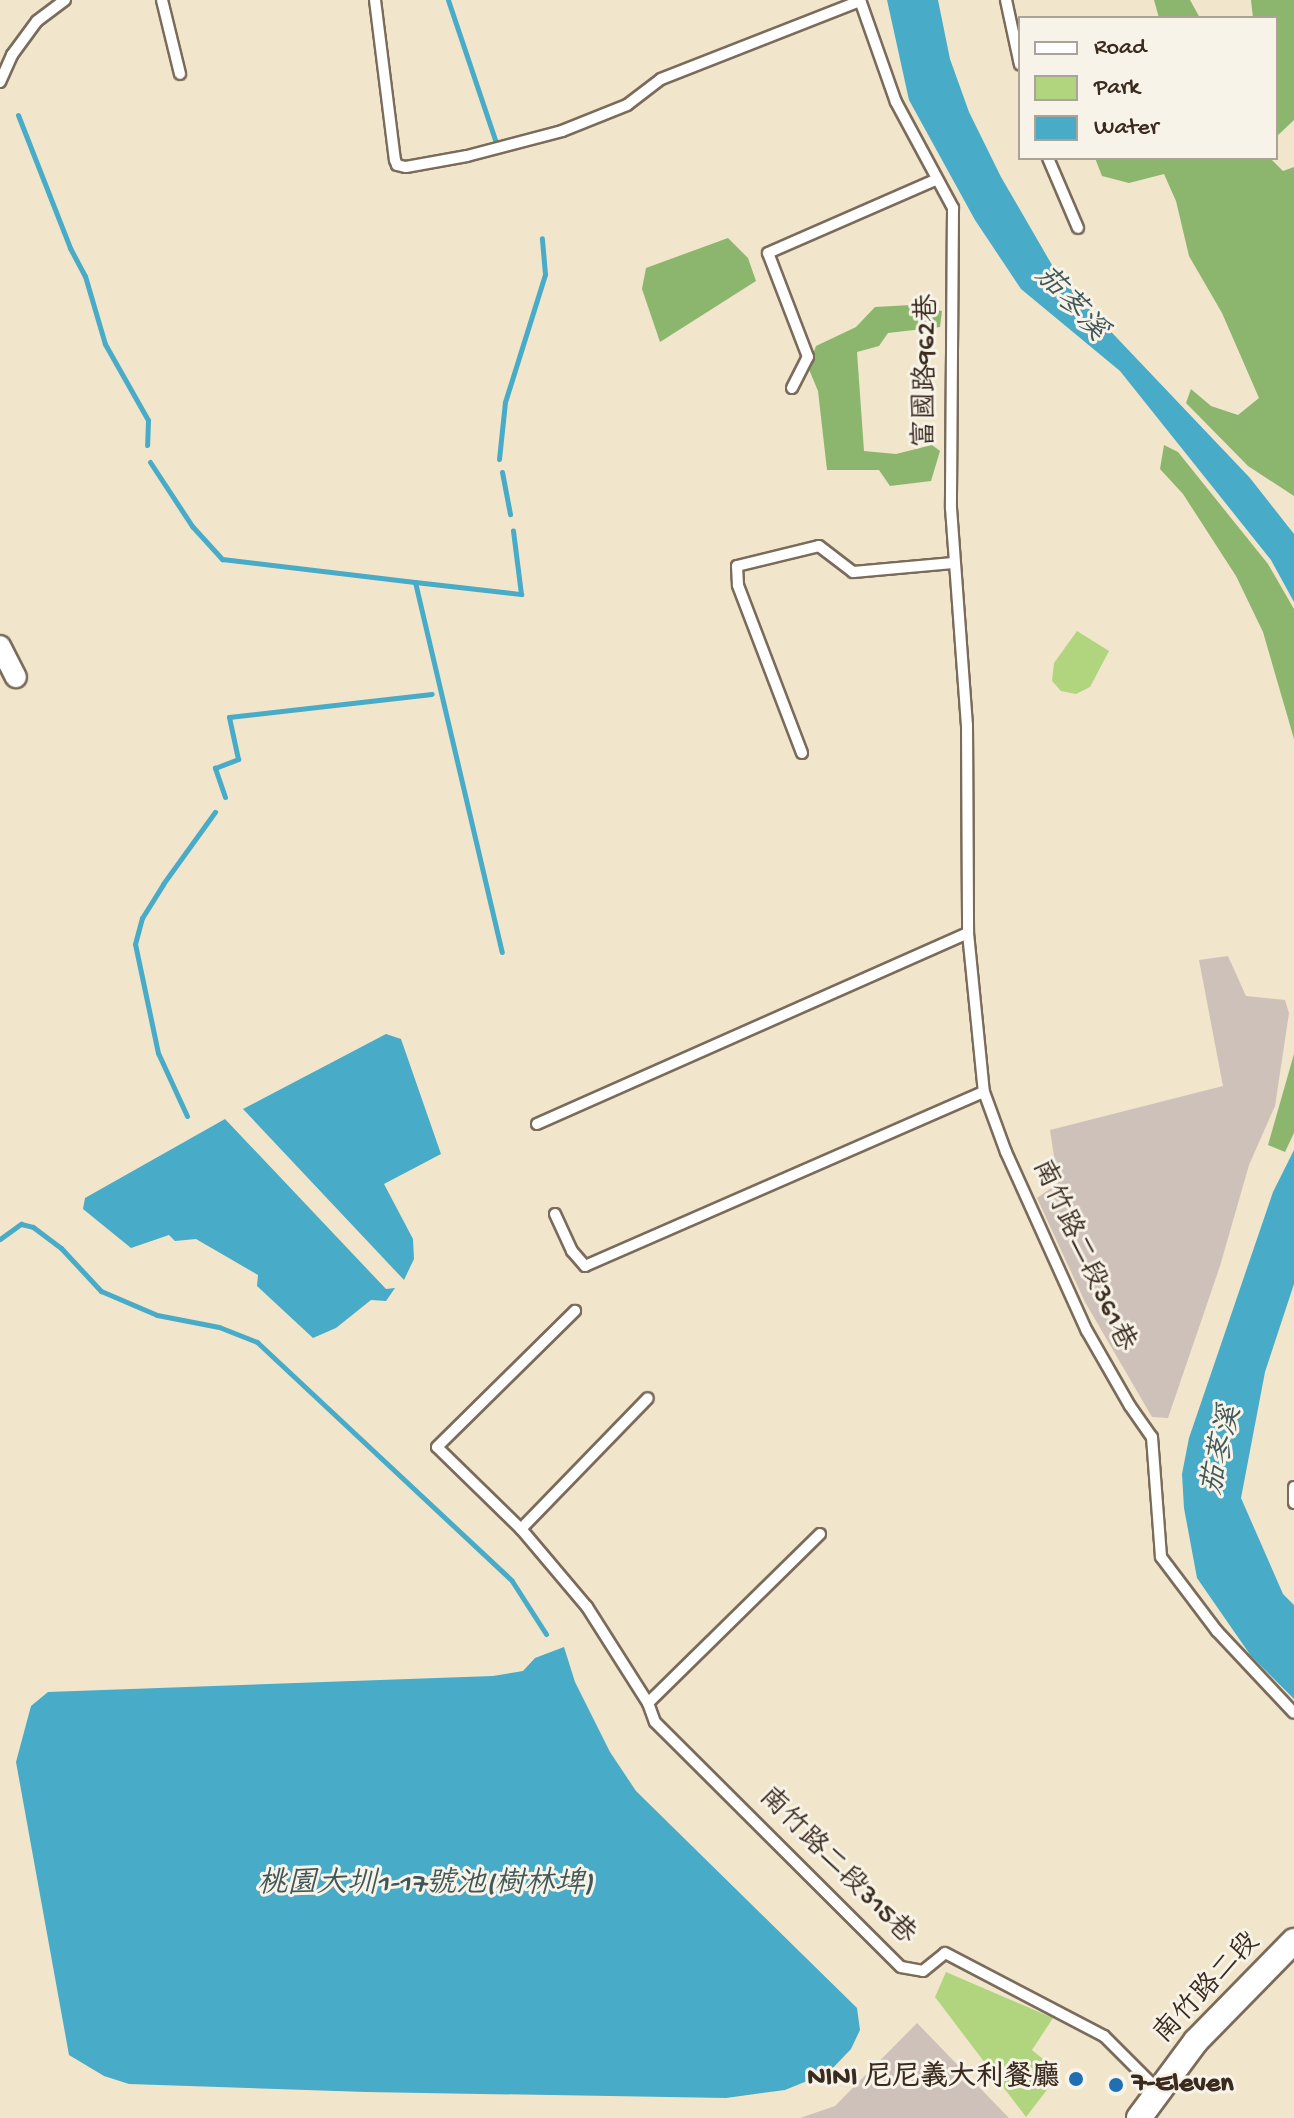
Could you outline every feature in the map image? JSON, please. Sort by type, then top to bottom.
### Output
[{"type":"street","points":[[0,646],[16,677]]},
{"type":"street","name":"南竹路二段","points":[[1139,2118],[1196,2041],[1294,1941]]},
{"type":"lane","points":[[0,82],[12,55],[37,21],[65,0]]},
{"type":"lane","points":[[162,0],[180,74]]},
{"type":"lane","points":[[375,0],[395,160],[397,165],[406,167],[467,156],[562,131],[627,105],[661,79],[860,0]]},
{"type":"lane","name":"富國路962巷","points":[[860,0],[896,102],[953,208],[951,508],[967,762]]},
{"type":"lane","points":[[1006,0],[1018,56]]},
{"type":"lane","points":[[1049,160],[1078,228]]},
{"type":"lane","points":[[792,388],[808,357],[768,253],[937,179]]},
{"type":"lane","points":[[802,753],[738,585],[737,566],[819,546],[853,572],[954,563]]},
{"type":"lane","name":"南竹路二段361巷","points":[[967,762],[968,933],[984,1092],[1006,1152],[1087,1331],[1130,1406],[1152,1437],[1161,1557],[1217,1631],[1294,1713]]},
{"type":"lane","points":[[537,1124],[968,933]]},
{"type":"lane","points":[[555,1214],[572,1251],[585,1266],[984,1092]]},
{"type":"lane","points":[[575,1311],[437,1447],[521,1529],[587,1607],[648,1703],[820,1534]]},
{"type":"lane","points":[[521,1529],[648,1398]]},
{"type":"lane","points":[[1294,1487],[1294,1503]]},
{"type":"lane","name":"南竹路二段315巷","points":[[648,1703],[655,1722],[901,1967],[923,1971],[945,1953],[1104,2036],[1158,2090]]},
{"type":"shaded area","points":[[1228,956],[1246,996],[1285,1000],[1289,1013],[1275,1106],[1249,1165],[1220,1266],[1168,1418],[1152,1417],[1085,1302],[1037,1198],[1058,1183],[1050,1130],[1223,1086],[1199,960]]},
{"type":"shaded area","points":[[917,2023],[1009,2118],[800,2118],[835,2106]]},
{"type":"green space","points":[[1154,0],[1190,0],[1199,16],[1158,16]]},
{"type":"green space","points":[[1251,0],[1294,0],[1294,120],[1278,135],[1278,16],[1253,16]]},
{"type":"green space","points":[[1096,160],[1272,160],[1283,171],[1294,167],[1294,496],[1248,466],[1186,403],[1191,389],[1211,406],[1238,415],[1259,398],[1222,313],[1189,256],[1176,201],[1164,174],[1129,183],[1102,176]]},
{"type":"green space","points":[[728,238],[748,258],[756,281],[660,342],[642,289],[646,268]]},
{"type":"green space","points":[[911,305],[942,311],[940,327],[888,333],[879,346],[857,352],[864,451],[896,454],[932,445],[940,451],[931,481],[890,486],[879,470],[827,470],[818,391],[808,367],[816,346],[856,327],[875,307]]},
{"type":"green space","points":[[1164,445],[1178,452],[1268,564],[1294,609],[1294,739],[1263,632],[1236,576],[1183,494],[1160,469]]},
{"type":"green space","points":[[1077,631],[1109,651],[1090,687],[1076,694],[1061,691],[1052,681],[1054,663]]},
{"type":"green space","points":[[1294,1054],[1294,1133],[1285,1152],[1268,1145]]},
{"type":"green space","points":[[946,1972],[1053,2018],[1032,2050],[1060,2073],[1026,2117],[935,1997]]},
{"type":"water","name":"茄苳溪","points":[[887,0],[938,0],[950,59],[969,112],[1001,177],[1059,277],[1250,478],[1294,534],[1294,602],[1271,560],[1120,371],[1021,289],[975,220],[909,100]]},
{"type":"water","points":[[386,1034],[401,1039],[441,1154],[384,1184],[413,1239],[414,1259],[404,1280],[243,1109]]},
{"type":"water","points":[[225,1119],[386,1289],[395,1288],[386,1301],[371,1300],[336,1328],[313,1338],[257,1286],[258,1275],[196,1239],[175,1241],[169,1235],[131,1248],[83,1209],[85,1198]]},
{"type":"water","name":"茄苳溪","points":[[1294,1150],[1294,1284],[1265,1372],[1241,1498],[1283,1594],[1294,1605],[1294,1699],[1251,1656],[1197,1578],[1184,1508],[1182,1474],[1189,1438],[1273,1192]]},
{"type":"water","name":"桃園大圳1-17號池(樹林埤)","points":[[564,1647],[575,1682],[610,1752],[636,1791],[857,2008],[860,2030],[851,2049],[829,2072],[785,2090],[726,2098],[366,2092],[129,2084],[104,2076],[69,2055],[16,1762],[31,1706],[48,1692],[493,1676],[523,1671],[535,1658]]},
{"type":"waterway","points":[[448,0],[495,140]]},
{"type":"waterway","points":[[18,115],[70,248],[85,276],[105,344],[148,420],[147,445]]},
{"type":"waterway","points":[[499,459],[505,402],[545,274],[542,238]]},
{"type":"waterway","points":[[150,462],[192,526],[222,559],[415,582],[502,952]]},
{"type":"waterway","points":[[502,472],[510,514]]},
{"type":"waterway","points":[[415,582],[521,594],[513,531]]},
{"type":"waterway","points":[[225,797],[215,768],[238,759],[229,717],[432,694]]},
{"type":"waterway","points":[[187,1116],[158,1053],[135,944],[142,918],[215,812]]},
{"type":"waterway","points":[[0,1239],[21,1224],[33,1227],[61,1248],[101,1291],[157,1315],[219,1327],[257,1342],[512,1581],[546,1634]]},
{"type":"place","name":"NINI 尼尼義大利餐廳","points":[[1076,2079]]},
{"type":"place","name":"7-Eleven","points":[[1116,2085]]}]
